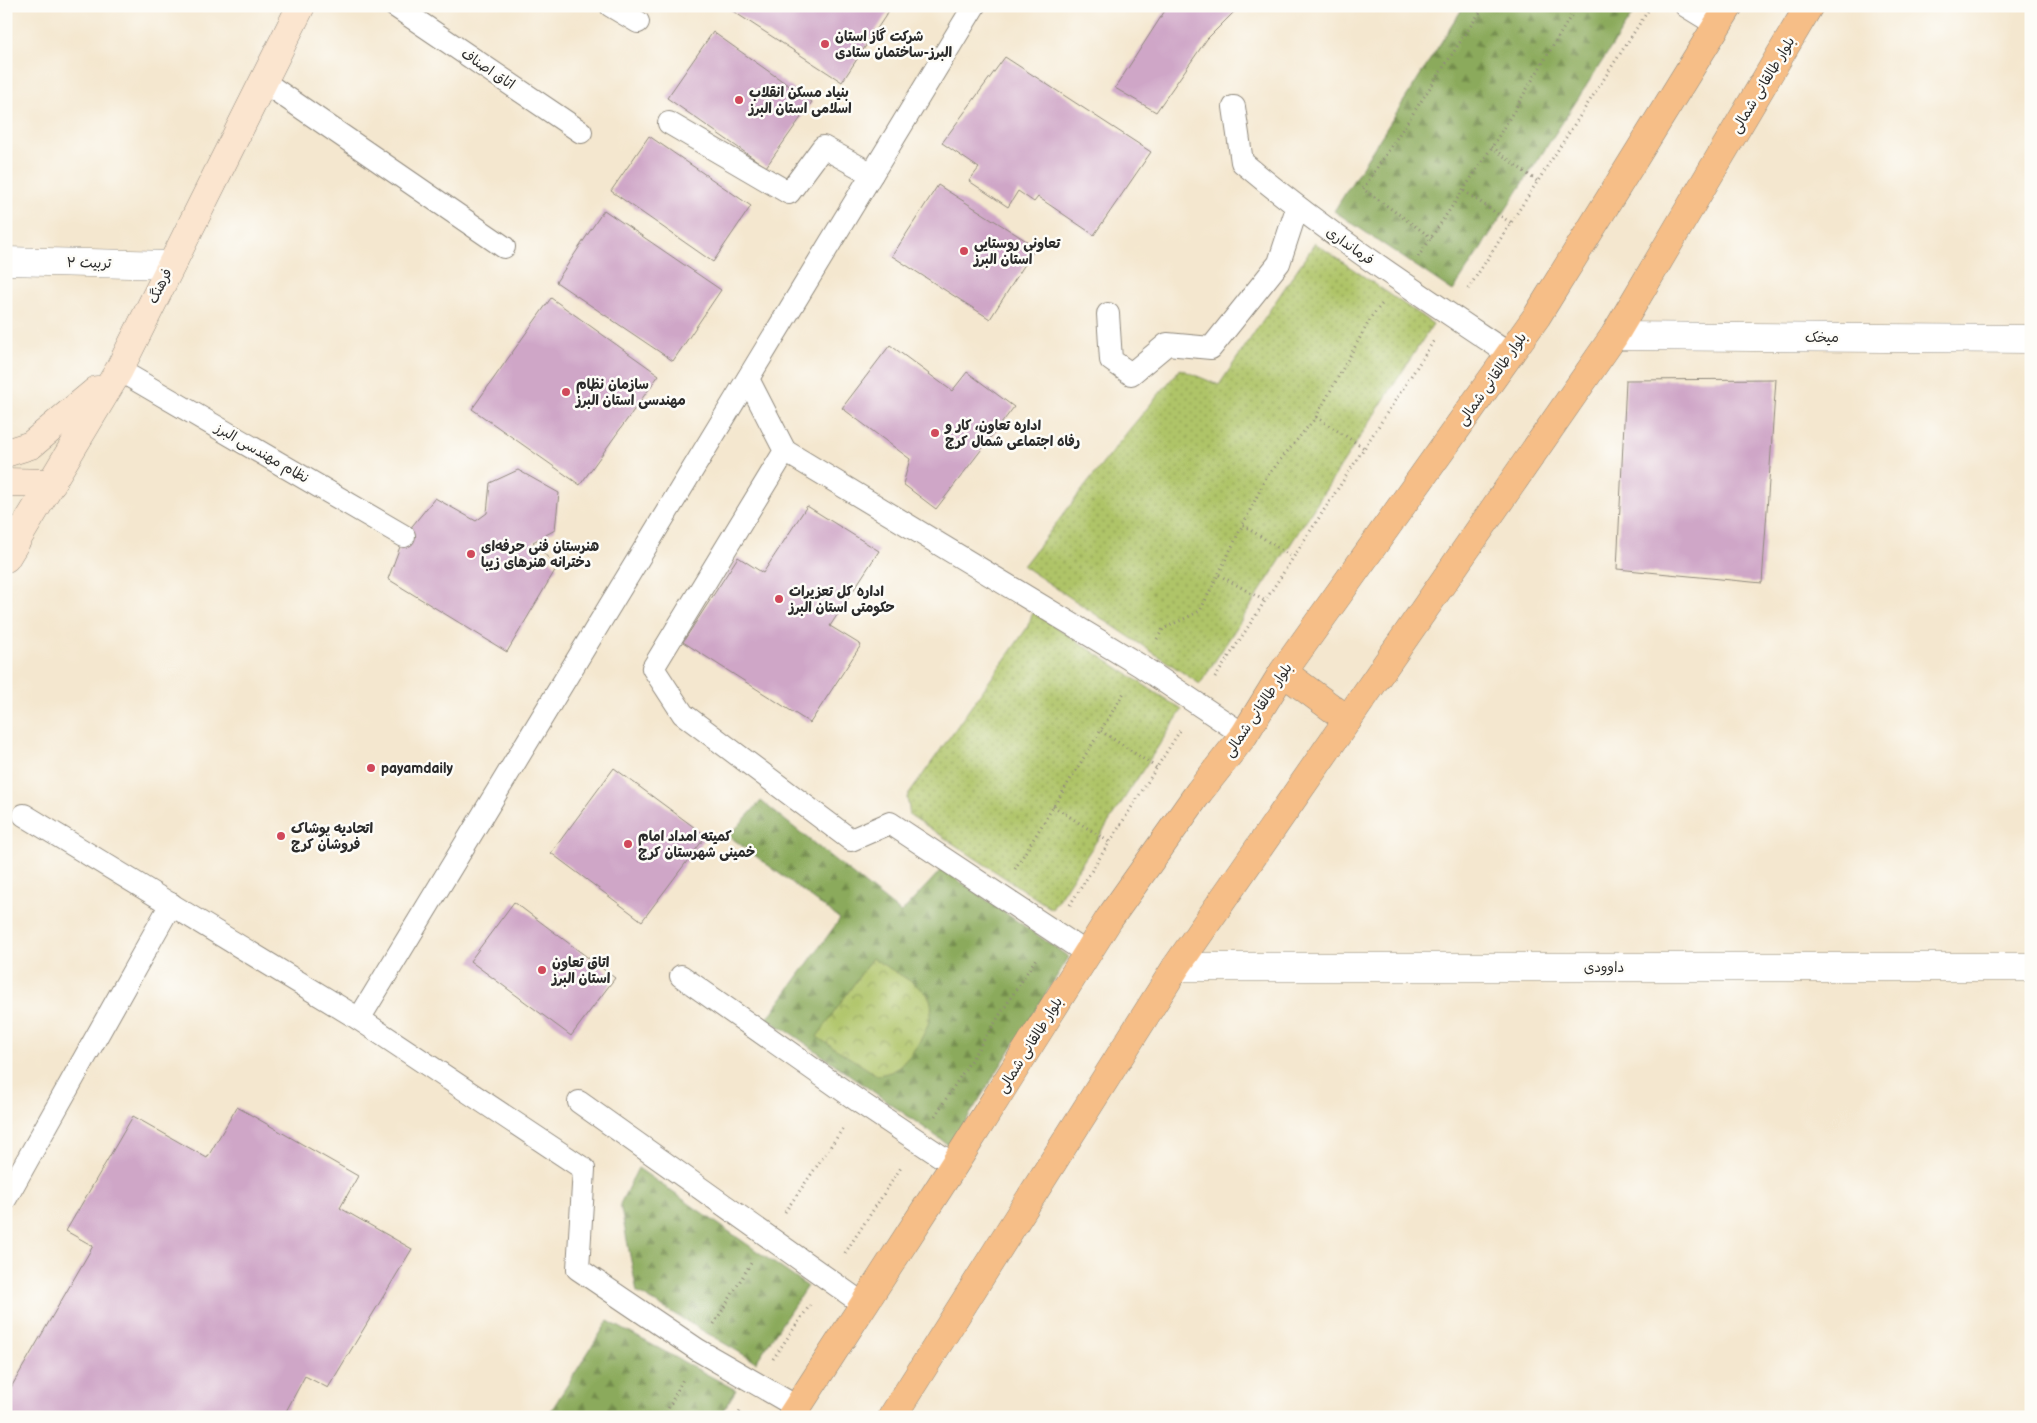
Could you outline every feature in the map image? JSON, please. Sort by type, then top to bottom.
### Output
[{"type":"main road","name":"فرهنگ","points":[[6,558],[119,370],[301,6]]},
{"type":"main road","name":"بلوار طالقانی شمالی","points":[[900,1414],[1176,967],[1614,336],[1809,6]]},
{"type":"main road","name":"بلوار طالقانی شمالی","points":[[794,1412],[1129,890],[1199,792],[1244,735],[1284,672],[1537,316],[1723,16]]},
{"type":"main road","points":[[6,453],[31,445],[78,408],[119,370]]},
{"type":"main road","points":[[6,482],[52,483]]},
{"type":"main road","points":[[1284,672],[1348,720]]},
{"type":"street","name":"تربیت ۲","points":[[6,261],[171,265]]},
{"type":"street","name":"میخک","points":[[1614,336],[2031,339]]},
{"type":"street","name":"داوودی","points":[[1176,967],[2031,967]]},
{"type":"lane","name":"اتاق اصناف","points":[[396,6],[581,132]]},
{"type":"lane","points":[[611,6],[638,22]]},
{"type":"lane","points":[[359,1019],[974,6]]},
{"type":"lane","points":[[1686,6],[1723,16]]},
{"type":"lane","points":[[264,82],[504,247]]},
{"type":"lane","name":"فرمانداری","points":[[1234,107],[1242,162],[1297,208],[1400,281],[1509,354]]},
{"type":"lane","points":[[669,124],[789,193],[823,147],[872,174]]},
{"type":"lane","points":[[1108,314],[1111,360],[1131,374],[1167,344],[1211,348],[1279,263],[1297,208]]},
{"type":"lane","name":"نظام مهندسی البرز","points":[[119,370],[404,536]]},
{"type":"lane","points":[[748,379],[785,451],[1141,666],[1244,735]]},
{"type":"lane","points":[[785,451],[653,668],[683,714],[851,840],[890,823],[1088,954]]},
{"type":"lane","points":[[24,815],[359,1019],[584,1169],[578,1269],[794,1412]]},
{"type":"lane","points":[[6,1198],[171,904]]},
{"type":"lane","points":[[681,976],[861,1103],[954,1165]]},
{"type":"lane","points":[[580,1102],[862,1304]]},
{"type":"path","points":[[1432,238],[1363,189],[1484,6]]},
{"type":"path","points":[[999,895],[1163,629],[1200,611],[1267,476],[1316,417],[1372,316],[1432,238],[1464,192],[1577,6]]},
{"type":"path","points":[[1466,291],[1651,6]]},
{"type":"path","points":[[1492,148],[1538,182]]},
{"type":"path","points":[[1464,192],[1511,223]]},
{"type":"path","points":[[1212,683],[1438,335]]},
{"type":"path","points":[[1316,417],[1364,448]]},
{"type":"path","points":[[1243,525],[1293,558]]},
{"type":"path","points":[[1219,575],[1265,601]]},
{"type":"path","points":[[1069,906],[1185,723]]},
{"type":"path","points":[[1101,730],[1156,768]]},
{"type":"path","points":[[1053,806],[1109,842]]},
{"type":"path","points":[[930,1124],[1039,954]]},
{"type":"path","points":[[842,1258],[904,1163]]},
{"type":"path","points":[[771,1361],[815,1298]]},
{"type":"green space","points":[[1464,6],[1638,6],[1453,291],[1334,211]]},
{"type":"green space","points":[[1315,243],[1433,324],[1200,684],[1023,566],[1129,430],[1180,369],[1219,385]]},
{"type":"green space","points":[[1033,612],[1182,710],[1052,909],[910,815],[907,797],[1027,628]]},
{"type":"green space","points":[[761,801],[901,913],[942,869],[1069,957],[950,1146],[792,1034],[767,1019],[840,919],[729,836]]},
{"type":"green space","points":[[872,958],[920,988],[929,997],[931,1005],[931,1015],[927,1026],[909,1057],[895,1070],[877,1075],[817,1037]]},
{"type":"green space","points":[[638,1168],[807,1286],[756,1362],[637,1292],[620,1204]]},
{"type":"green space","points":[[608,1321],[736,1390],[719,1417],[547,1417]]},
{"type":"building","name":"شرکت گاز استان البرز-ساختمان ستادی","points":[[725,6],[892,6],[842,82]]},
{"type":"building","points":[[1168,6],[1240,6],[1207,39],[1156,112],[1115,88]]},
{"type":"building","name":"بنیاد مسکن انقلاب اسلامی استان البرز","points":[[713,32],[812,102],[766,167],[667,98]]},
{"type":"building","points":[[1005,57],[1151,152],[1094,235],[1038,197],[1034,202],[1018,191],[1008,207],[969,181],[979,168],[942,143]]},
{"type":"building","points":[[649,136],[751,206],[713,262],[611,191]]},
{"type":"building","name":"تعاونی روستایی استان البرز","points":[[938,185],[1036,247],[990,319],[892,256]]},
{"type":"building","points":[[604,210],[721,290],[673,361],[556,282]]},
{"type":"building","name":"سازمان نظام مهندسی استان البرز","points":[[551,298],[659,375],[580,485],[472,409]]},
{"type":"building","name":"اداره تعاون، کار و رفاه اجتماعی شمال کرج","points":[[890,345],[952,391],[967,372],[1014,407],[936,509],[903,484],[910,459],[842,408]]},
{"type":"building","points":[[1776,379],[1762,583],[1617,569],[1626,380]]},
{"type":"building","name":"هنرستان فنی حرفه‌ای دخترانه هنرهای زیبا","points":[[518,470],[559,493],[555,530],[533,542],[557,567],[507,652],[388,579],[404,536],[435,498],[476,521],[487,513],[490,483]]},
{"type":"building","name":"اداره کل تعزیرات حکومتی استان البرز","points":[[807,506],[879,551],[830,626],[861,645],[810,723],[683,642],[738,557],[763,573]]},
{"type":"building","name":"کمیته امداد امام خمینی شهرستان کرج","points":[[614,768],[706,836],[642,921],[551,853]]},
{"type":"building","name":"اتاق تعاون استان البرز","points":[[514,902],[615,978],[571,1036],[470,961]]},
{"type":"building","points":[[237,1107],[358,1176],[340,1208],[412,1249],[328,1388],[305,1376],[283,1417],[6,1417],[6,1396],[93,1246],[66,1231],[133,1116],[207,1158]]},
{"type":"place","name":"شرکت گاز استان البرز-ساختمان ستادی","points":[[825,44]]},
{"type":"place","name":"بنیاد مسکن انقلاب اسلامی استان البرز","points":[[739,100]]},
{"type":"place","name":"تعاونی روستایی استان البرز","points":[[964,251]]},
{"type":"place","name":"سازمان نظام مهندسی استان البرز","points":[[566,392]]},
{"type":"place","name":"اداره تعاون، کار و رفاه اجتماعی شمال کرج","points":[[935,433]]},
{"type":"place","name":"هنرستان فنی حرفه‌ای دخترانه هنرهای زیبا","points":[[471,554]]},
{"type":"place","name":"اداره کل تعزیرات حکومتی استان البرز","points":[[779,599]]},
{"type":"place","name":"payamdaily","points":[[371,768]]},
{"type":"place","name":"اتحادیه پوشاک فروشان کرج","points":[[281,836]]},
{"type":"place","name":"کمیته امداد امام خمینی شهرستان کرج","points":[[628,844]]},
{"type":"place","name":"اتاق تعاون استان البرز","points":[[542,970]]}]
